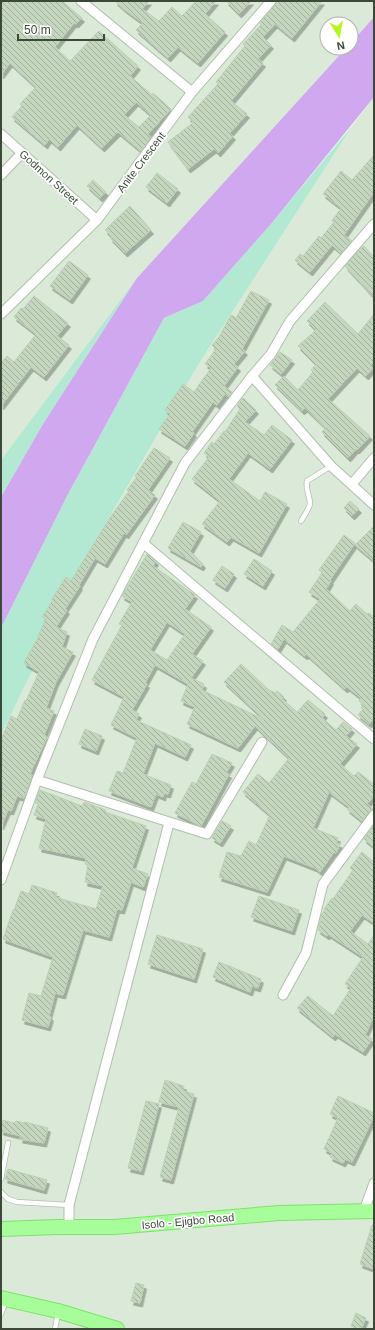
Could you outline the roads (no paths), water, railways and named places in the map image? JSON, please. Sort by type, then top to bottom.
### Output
[{"type":"main road","name":"Isolo - Ejigbo Road","points":[[1,1229],[114,1227],[279,1213],[369,1211]]},
{"type":"main road","points":[[4,1299],[58,1311],[116,1329]]},
{"type":"street","points":[[81,1],[192,92]]},
{"type":"street","name":"Anite Crescent","points":[[1,314],[97,220],[192,92],[271,1]]},
{"type":"street","name":"Godmon Street","points":[[1,134],[97,220]]},
{"type":"street","points":[[1,175],[22,153]]},
{"type":"street","points":[[1,880],[36,780],[93,639],[185,463],[252,376],[271,354],[290,321],[374,224]]},
{"type":"street","points":[[252,376],[331,466],[374,506]]},
{"type":"street","points":[[352,484],[374,458]]},
{"type":"street","points":[[143,543],[374,738]]},
{"type":"street","points":[[36,780],[207,834],[262,742]]},
{"type":"street","points":[[283,995],[306,953],[323,884],[374,815]]},
{"type":"street","points":[[69,1227],[69,1205],[169,823]]},
{"type":"street","points":[[369,1211],[374,1183]]},
{"type":"lane","points":[[301,521],[310,505],[306,487],[307,481],[331,466]]},
{"type":"lane","points":[[1,1179],[8,1143]]},
{"type":"lane","points":[[1,1192],[8,1199],[17,1202],[69,1205]]},
{"type":"lane","points":[[1,1314],[4,1299]]},
{"type":"lane","points":[[55,1329],[58,1311]]}]
